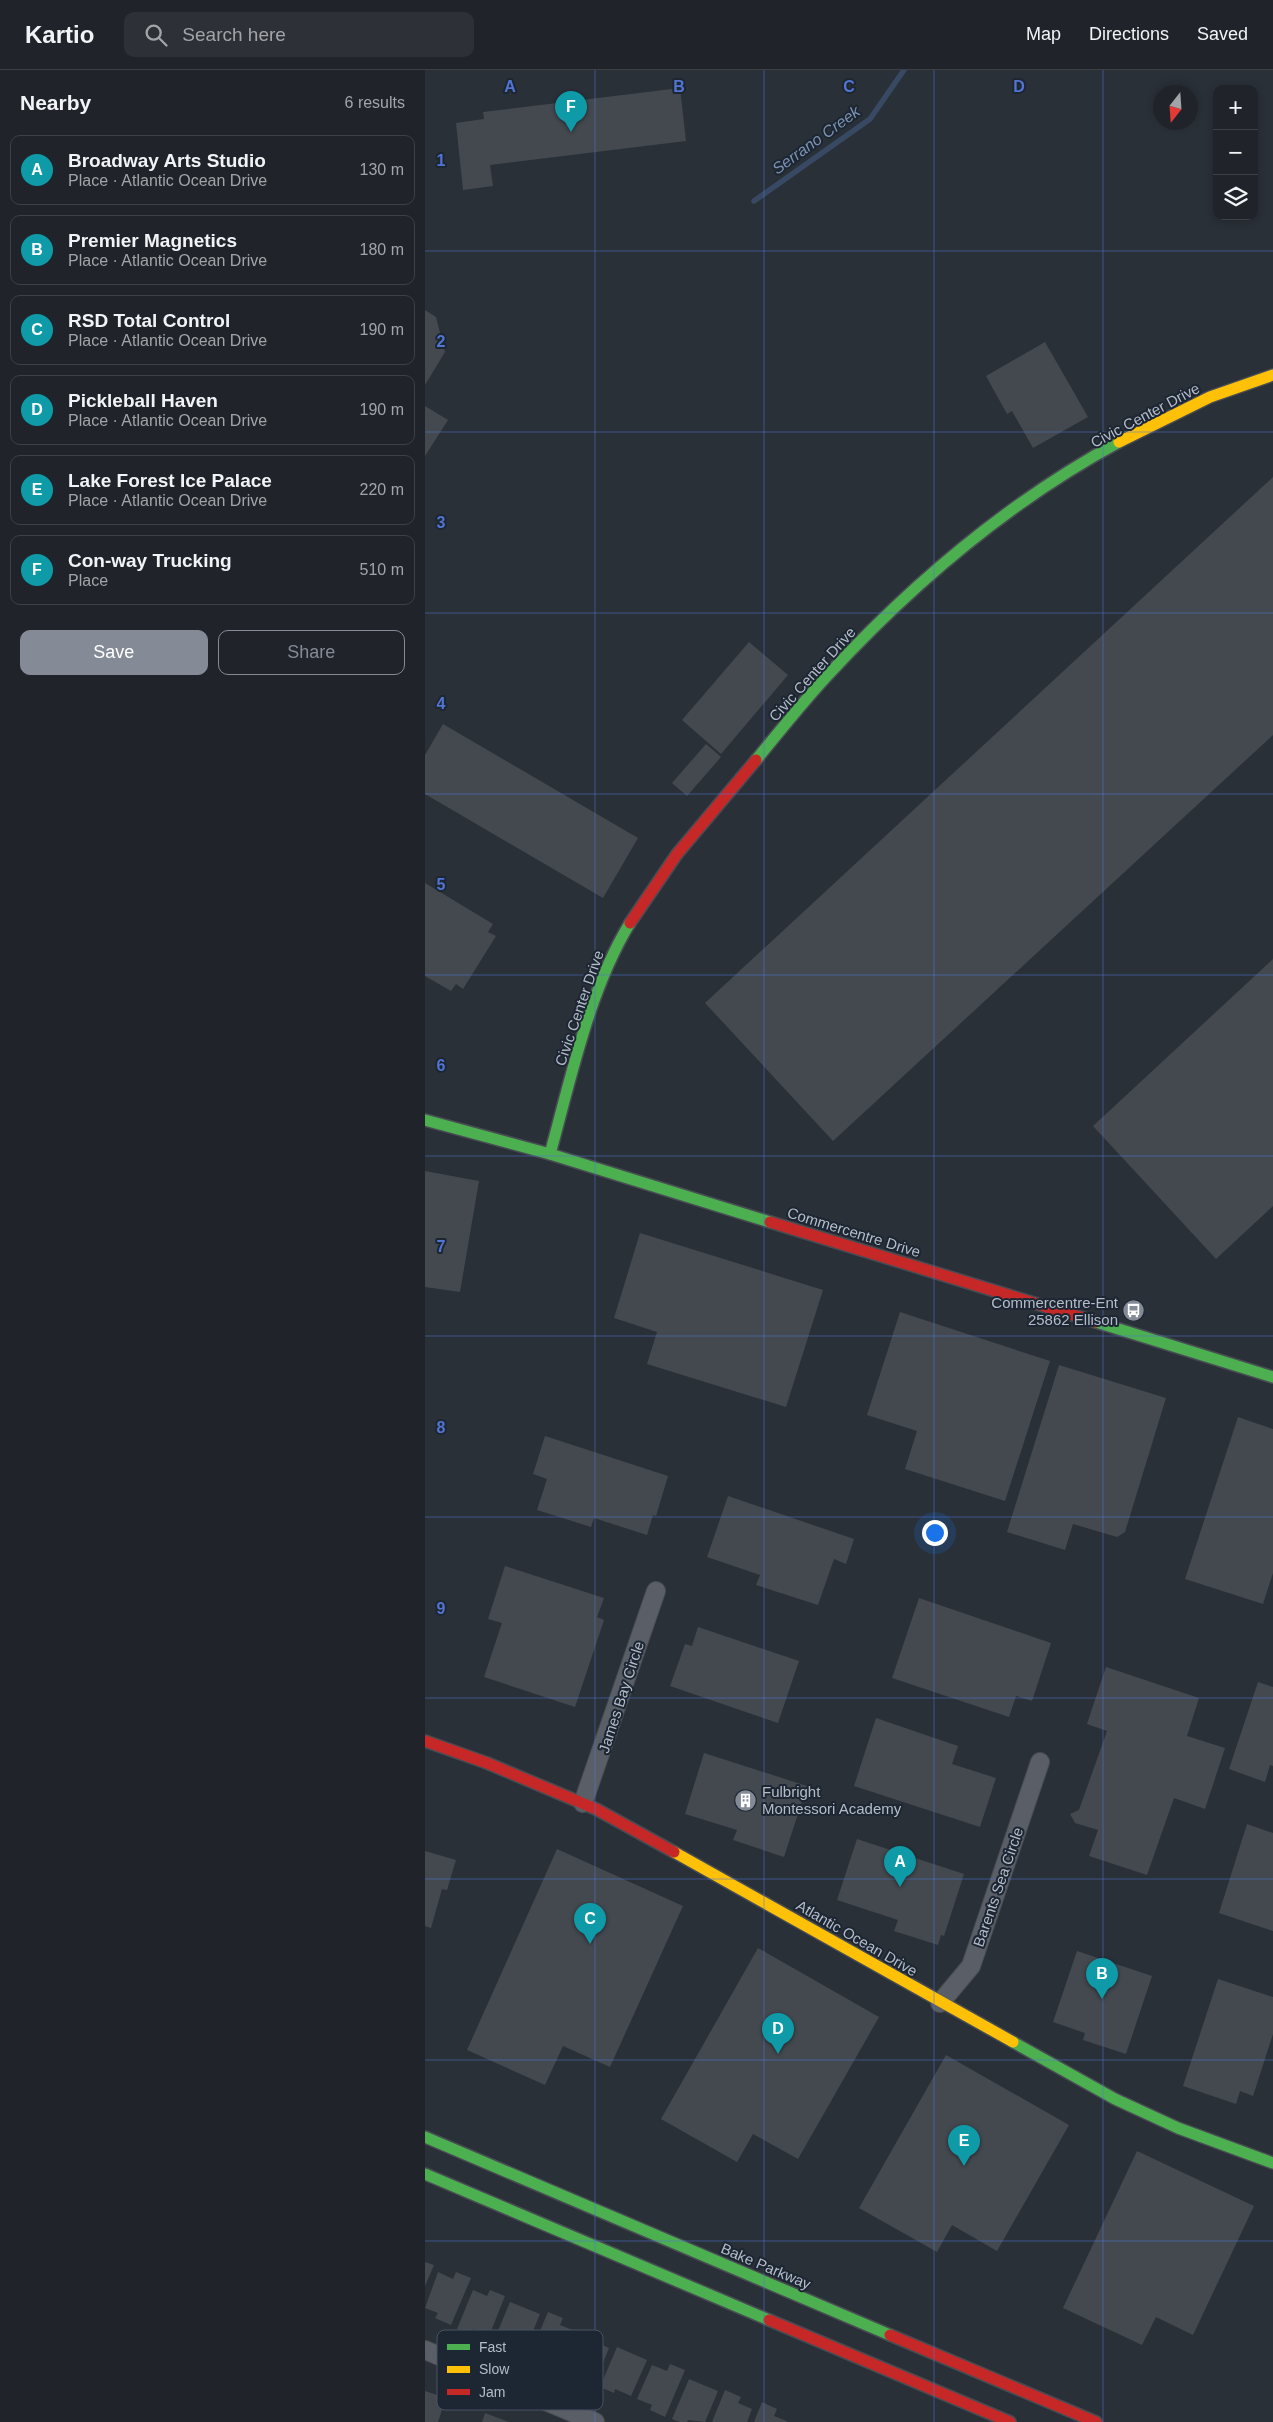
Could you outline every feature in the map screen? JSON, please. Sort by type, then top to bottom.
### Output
[{"type":"street","name":"Civic Center Drive","points":[[550,1154],[577,1054],[591,1014],[613,955],[637,910],[665,867],[837,664],[911,592],[982,532],[1057,481],[1147,428],[1210,397],[1273,374]]},
{"type":"street","name":"Commercentre Drive","points":[[425,1120],[550,1154],[1273,1378]]},
{"type":"street","name":"James Bay Circle","points":[[583,1803],[656,1590]]},
{"type":"street","name":"Atlantic Ocean Drive","points":[[425,1741],[487,1763],[583,1803],[689,1860],[940,2003],[1115,2099],[1178,2128],[1272,2159]]},
{"type":"street","name":"Barents Sea Circle","points":[[940,2003],[971,1966],[1040,1762]]},
{"type":"street","name":"Bake Parkway","points":[[425,2137],[1096,2422]]},
{"type":"street","points":[[425,2174],[1010,2422]]},
{"type":"street","points":[[425,2350],[437,2356]]},
{"type":"street","points":[[560,2415],[595,2422]]},
{"type":"building","points":[[680,88],[686,141],[490,165],[493,186],[463,190],[456,123],[484,119],[483,112]]},
{"type":"building","points":[[425,310],[436,317],[445,352],[425,385]]},
{"type":"building","points":[[1045,342],[1088,417],[1033,448],[1012,411],[1007,414],[986,376]]},
{"type":"building","points":[[425,406],[448,420],[425,456]]},
{"type":"building","points":[[1273,477],[1273,735],[833,1141],[705,1003]]},
{"type":"building","points":[[749,642],[788,675],[721,754],[682,720]]},
{"type":"building","points":[[443,724],[638,838],[603,898],[425,794],[425,755]]},
{"type":"building","points":[[706,744],[721,757],[687,796],[672,783]]},
{"type":"building","points":[[425,883],[493,924],[488,932],[496,936],[463,989],[456,984],[451,991],[425,976]]},
{"type":"building","points":[[1273,959],[1273,1206],[1216,1259],[1093,1126]]},
{"type":"building","points":[[425,1171],[479,1181],[460,1292],[425,1287]]},
{"type":"building","points":[[640,1233],[823,1290],[786,1407],[647,1364],[657,1332],[614,1318]]},
{"type":"building","points":[[900,1312],[1050,1361],[1005,1501],[905,1469],[917,1431],[867,1415]]},
{"type":"building","points":[[1059,1365],[1166,1398],[1125,1532],[1117,1537],[1073,1524],[1065,1550],[1007,1532]]},
{"type":"building","points":[[1238,1417],[1273,1429],[1273,1573],[1263,1604],[1185,1579]]},
{"type":"building","points":[[545,1436],[668,1476],[656,1516],[653,1515],[647,1535],[594,1518],[591,1527],[537,1510],[547,1479],[533,1474]]},
{"type":"building","points":[[728,1496],[854,1539],[846,1564],[834,1559],[818,1605],[756,1585],[760,1575],[707,1557]]},
{"type":"building","points":[[505,1566],[604,1598],[597,1617],[604,1620],[575,1707],[484,1677],[502,1623],[488,1619]]},
{"type":"building","points":[[919,1598],[1051,1643],[1032,1701],[1016,1696],[1009,1717],[892,1678]]},
{"type":"building","points":[[698,1627],[799,1661],[778,1723],[670,1686],[685,1644],[692,1646]]},
{"type":"building","points":[[1106,1667],[1199,1698],[1187,1736],[1225,1748],[1205,1809],[1174,1798],[1147,1875],[1089,1856],[1098,1830],[1075,1823],[1070,1814],[1079,1810],[1107,1731],[1087,1724]]},
{"type":"building","points":[[1258,1682],[1273,1687],[1273,1766],[1270,1765],[1265,1782],[1229,1769]]},
{"type":"building","points":[[876,1718],[958,1746],[952,1764],[996,1778],[980,1827],[854,1786]]},
{"type":"building","name":"Fulbright Montessori Academy","points":[[704,1753],[807,1786],[784,1857],[733,1840],[737,1830],[685,1814]]},
{"type":"building","points":[[1247,1824],[1273,1833],[1273,1931],[1219,1913]]},
{"type":"building","points":[[857,1839],[964,1874],[944,1936],[941,1935],[938,1945],[894,1931],[898,1920],[837,1900]]},
{"type":"building","points":[[557,1849],[683,1906],[610,2067],[563,2046],[545,2085],[467,2050]]},
{"type":"building","points":[[425,1851],[456,1860],[447,1890],[442,1889],[431,1928],[425,1926]]},
{"type":"building","points":[[758,1948],[879,2017],[798,2159],[753,2134],[737,2162],[661,2119]]},
{"type":"building","points":[[1077,1951],[1152,1976],[1126,2054],[1083,2040],[1085,2033],[1053,2022]]},
{"type":"building","points":[[1218,1979],[1273,1997],[1273,2034],[1253,2096],[1240,2091],[1236,2104],[1183,2086]]},
{"type":"building","points":[[946,2055],[1069,2125],[997,2251],[952,2225],[937,2252],[859,2208]]},
{"type":"building","points":[[1137,2151],[1254,2206],[1193,2335],[1156,2317],[1142,2345],[1063,2308]]},
{"type":"building","points":[[425,2262],[434,2265],[425,2286]]},
{"type":"building","points":[[438,2272],[453,2279],[456,2272],[471,2278],[451,2325],[435,2318],[438,2313],[425,2308]]},
{"type":"building","points":[[473,2290],[487,2296],[490,2290],[505,2296],[491,2330],[457,2329]]},
{"type":"building","points":[[510,2302],[540,2314],[533,2330],[498,2330]]},
{"type":"building","points":[[548,2312],[563,2318],[560,2325],[572,2330],[540,2330]]},
{"type":"building","points":[[603,2345],[609,2348],[603,2363]]},
{"type":"building","points":[[617,2347],[647,2360],[631,2396],[615,2389],[614,2393],[603,2388],[603,2380]]},
{"type":"building","points":[[670,2364],[685,2370],[665,2417],[650,2410],[652,2405],[637,2399],[652,2365],[667,2371]]},
{"type":"building","points":[[689,2379],[718,2391],[705,2422],[688,2420],[687,2422],[680,2422],[672,2419]]},
{"type":"building","points":[[725,2390],[741,2397],[738,2403],[752,2409],[747,2422],[712,2422]]},
{"type":"building","points":[[425,2391],[437,2395],[437,2410],[442,2410],[438,2422],[425,2422]]},
{"type":"building","points":[[762,2402],[777,2409],[774,2416],[789,2422],[754,2422]]},
{"type":"building","points":[[485,2413],[509,2422],[482,2422]]},
{"type":"waterway","name":"Serrano Creek","points":[[754,201],[870,119],[904,70]]},
{"type":"traffic: fast","points":[[756,760],[827,676],[859,642],[928,578],[1001,518],[1079,465],[1119,442]]},
{"type":"traffic: fast","points":[[550,1154],[592,1005],[603,977],[630,923]]},
{"type":"traffic: fast","points":[[425,1120],[550,1154],[770,1222]]},
{"type":"traffic: fast","points":[[1096,1322],[1273,1377]]},
{"type":"traffic: fast","points":[[1013,2042],[1115,2099],[1178,2128],[1273,2163]]},
{"type":"traffic: fast","points":[[425,2137],[890,2335]]},
{"type":"traffic: fast","points":[[425,2174],[769,2320]]},
{"type":"traffic: slow","points":[[1119,442],[1210,397],[1273,375]]},
{"type":"traffic: slow","points":[[674,1852],[1013,2042]]},
{"type":"traffic: jam","points":[[630,923],[677,854],[756,760]]},
{"type":"traffic: jam","points":[[770,1222],[1096,1322]]},
{"type":"traffic: jam","points":[[425,1741],[487,1763],[596,1809],[674,1852]]},
{"type":"traffic: jam","points":[[769,2320],[1010,2422]]},
{"type":"traffic: jam","points":[[890,2335],[1096,2422]]},
{"type":"place","name":"Con-way Trucking","points":[[571,132]]},
{"type":"place","name":"Commercentre-Ent 25862 Ellison","points":[[1134,1311]]},
{"type":"place","name":"Fulbright Montessori Academy","points":[[746,1800]]},
{"type":"place","name":"Broadway Arts Studio","points":[[900,1887]]},
{"type":"place","name":"RSD Total Control","points":[[590,1944]]},
{"type":"place","name":"Premier Magnetics","points":[[1102,1999]]},
{"type":"place","name":"Pickleball Haven","points":[[778,2054]]},
{"type":"place","name":"Lake Forest Ice Palace","points":[[964,2166]]}]
